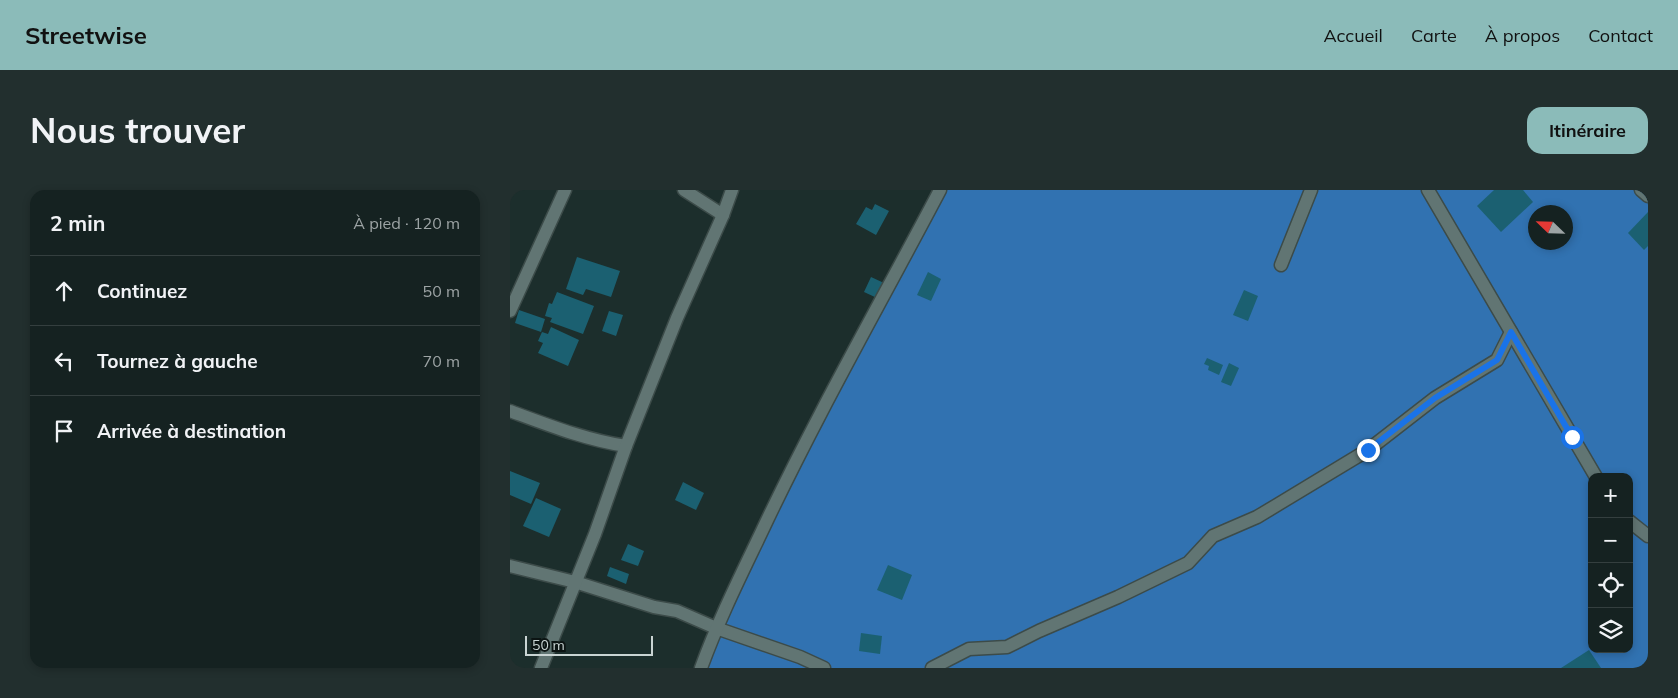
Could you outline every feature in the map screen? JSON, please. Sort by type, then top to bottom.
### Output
[{"type":"street","points":[[510,311],[565,190]]},
{"type":"street","points":[[684,190],[723,215]]},
{"type":"street","points":[[541,668],[677,318],[723,215],[732,190]]},
{"type":"street","points":[[701,668],[716,628],[791,469],[940,190]]},
{"type":"street","points":[[1281,265],[1310,190]]},
{"type":"street","points":[[1428,190],[1594,473]]},
{"type":"street","points":[[1641,190],[1648,196]]},
{"type":"street","points":[[932,668],[969,649],[1007,647],[1039,631],[1118,598],[1188,563],[1213,536],[1257,517],[1368,450],[1435,398],[1497,360],[1511,332]]},
{"type":"street","points":[[510,411],[555,428],[606,443],[626,446]]},
{"type":"street","points":[[1633,525],[1648,536]]},
{"type":"street","points":[[510,566],[575,582],[654,607],[677,611],[716,628],[800,657],[824,668]]},
{"type":"water","points":[[940,190],[1648,190],[1648,668],[704,668],[716,628]]},
{"type":"building","points":[[1494,190],[1523,190],[1533,202],[1501,232],[1477,206]]},
{"type":"building","points":[[875,204],[889,211],[876,235],[856,224],[866,207],[872,210]]},
{"type":"building","points":[[1648,212],[1648,246],[1644,250],[1628,233]]},
{"type":"building","points":[[577,257],[620,271],[611,297],[586,289],[583,295],[566,289]]},
{"type":"building","points":[[928,272],[941,279],[931,301],[917,295]]},
{"type":"building","points":[[871,277],[884,283],[877,298],[864,292]]},
{"type":"building","points":[[1244,290],[1258,296],[1248,321],[1233,315]]},
{"type":"building","points":[[557,292],[594,306],[583,334],[550,322],[552,318],[545,316],[549,303],[552,304]]},
{"type":"building","points":[[519,310],[545,319],[541,332],[515,323]]},
{"type":"building","points":[[609,311],[623,315],[616,336],[602,331]]},
{"type":"building","points":[[551,327],[579,340],[568,366],[538,353],[543,343],[538,341],[542,332],[548,334]]},
{"type":"building","points":[[1207,358],[1223,365],[1219,375],[1208,370],[1209,366],[1204,364]]},
{"type":"building","points":[[1229,363],[1239,368],[1231,386],[1221,382]]},
{"type":"building","points":[[510,471],[540,483],[531,504],[510,495]]},
{"type":"building","points":[[683,482],[704,493],[696,510],[675,500]]},
{"type":"building","points":[[536,498],[561,509],[549,537],[523,526]]},
{"type":"building","points":[[628,544],[644,551],[638,566],[621,560]]},
{"type":"building","points":[[888,565],[912,575],[902,600],[877,590]]},
{"type":"building","points":[[610,567],[629,574],[626,584],[607,576]]},
{"type":"building","points":[[861,633],[882,636],[880,654],[859,651]]},
{"type":"building","points":[[1588,651],[1601,668],[1561,668]]},
{"type":"route","points":[[1368,450],[1435,398],[1497,360],[1511,332],[1572,437]]}]
